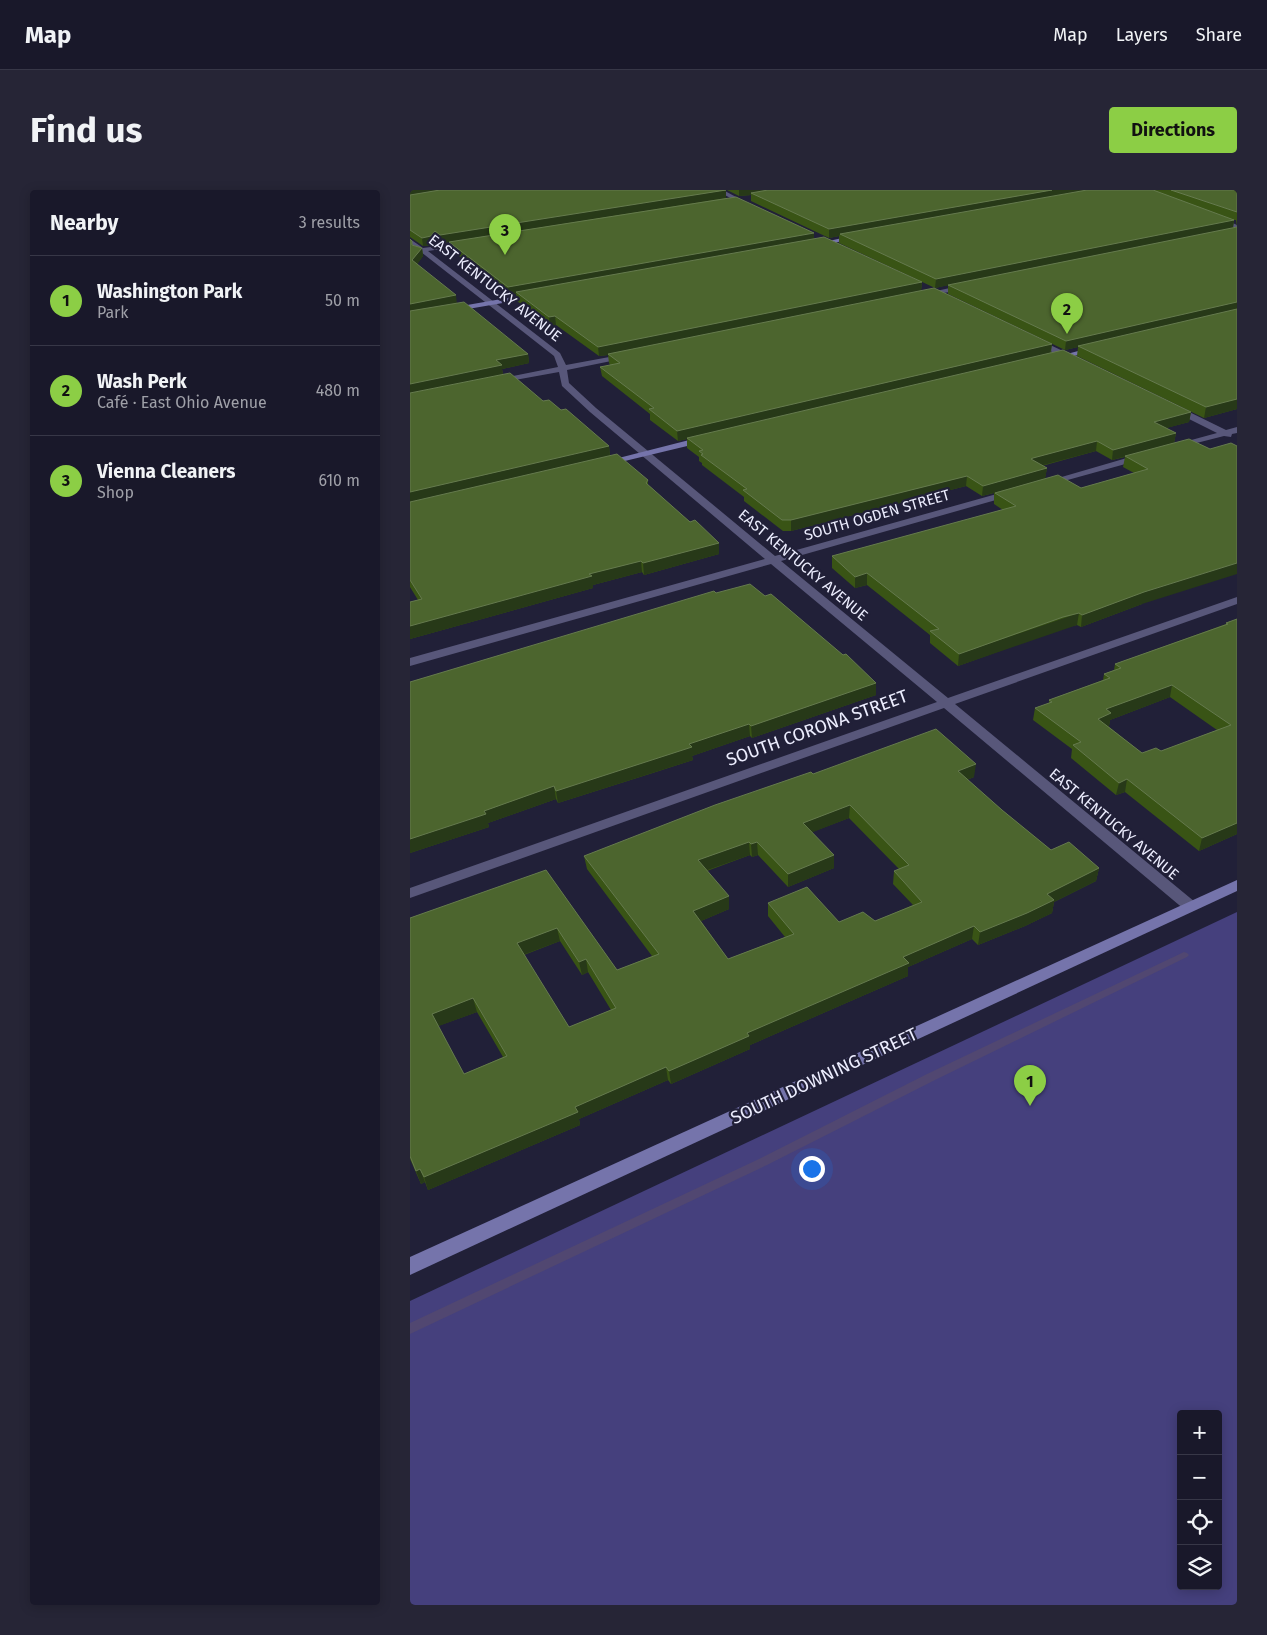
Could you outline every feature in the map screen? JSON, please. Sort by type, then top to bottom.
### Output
[{"type":"main road","points":[[810,245],[871,234]]},
{"type":"main road","points":[[410,318],[547,293]]},
{"type":"main road","points":[[1038,362],[1103,346]]},
{"type":"main road","points":[[590,466],[714,437]]},
{"type":"main road","name":"SOUTH DOWNING STREET","points":[[410,1266],[1237,885]]},
{"type":"street","points":[[718,190],[761,211]]},
{"type":"street","points":[[722,202],[751,197]]},
{"type":"street","points":[[1207,214],[1237,226]]},
{"type":"street","points":[[1227,233],[1237,232]]},
{"type":"street","points":[[814,237],[837,248]]},
{"type":"street","name":"EAST KENTUCKY AVENUE","points":[[410,241],[559,357],[563,381],[567,387],[1190,906]]},
{"type":"street","points":[[410,252],[479,241]]},
{"type":"street","points":[[917,285],[950,300]]},
{"type":"street","points":[[914,297],[974,285]]},
{"type":"street","points":[[1024,335],[1088,366]]},
{"type":"street","points":[[486,384],[640,352]]},
{"type":"street","points":[[1166,404],[1237,439]]},
{"type":"street","name":"SOUTH OGDEN STREET","points":[[410,662],[1237,430]]},
{"type":"street","name":"SOUTH CORONA STREET","points":[[410,893],[944,702],[1237,600]]},
{"type":"shaded area","points":[[1237,912],[1237,1605],[410,1605],[410,1301]]},
{"type":"building","points":[[440,190],[726,190],[440,235],[435,231],[431,236],[422,238],[410,230],[410,195]]},
{"type":"building","points":[[768,190],[1052,190],[829,229],[751,193]]},
{"type":"building","points":[[1087,190],[1153,190],[1234,220],[936,279],[840,234]]},
{"type":"building","points":[[1171,190],[1237,190],[1237,212]]},
{"type":"building","points":[[736,197],[814,233],[508,287],[449,242]]},
{"type":"building","points":[[1237,227],[1237,302],[1066,341],[948,285]]},
{"type":"building","points":[[824,237],[922,282],[598,347],[555,316],[549,317],[516,292]]},
{"type":"building","points":[[410,239],[412,245],[422,248],[412,260],[456,295],[410,304]]},
{"type":"building","points":[[934,288],[1052,344],[677,431],[649,409],[654,408],[600,367],[620,363],[608,354]]},
{"type":"building","points":[[464,302],[528,354],[496,360],[502,365],[410,384],[410,311]]},
{"type":"building","points":[[1237,309],[1237,399],[1206,407],[1078,346]]},
{"type":"building","points":[[1063,350],[1191,412],[1154,422],[1176,433],[1113,450],[1097,441],[1033,458],[1031,459],[1047,468],[983,486],[967,476],[791,520],[782,520],[743,490],[747,489],[701,455],[703,454],[699,451],[703,450],[687,438]]},
{"type":"building","points":[[510,373],[543,401],[549,400],[561,410],[566,409],[609,446],[410,492],[410,393]]},
{"type":"building","points":[[1189,439],[1210,449],[1231,443],[1237,446],[1237,563],[1144,592],[1082,615],[1079,613],[1063,617],[959,654],[930,631],[939,629],[867,573],[855,577],[832,556],[1016,506],[995,493],[1058,475],[1081,488],[1148,469],[1125,456]]},
{"type":"building","points":[[617,454],[648,480],[646,483],[690,522],[695,520],[719,543],[643,563],[641,561],[589,574],[592,576],[410,626],[410,602],[422,599],[410,580],[410,502]]},
{"type":"building","points":[[750,584],[765,596],[771,594],[843,655],[846,654],[876,683],[751,726],[749,724],[689,744],[692,747],[556,791],[554,786],[484,811],[486,814],[410,839],[410,682],[714,591],[716,593]]},
{"type":"building","points":[[1237,619],[1237,823],[1202,838],[1127,779],[1119,783],[1073,745],[1081,742],[1035,708],[1052,702],[1049,700],[1110,678],[1104,674],[1121,668],[1115,664],[1228,624],[1226,623]],"holes":[[[1172,685],[1231,725],[1161,751],[1156,748],[1142,753],[1098,719],[1111,713],[1106,709]]]},
{"type":"building","points":[[936,729],[976,764],[958,771],[1002,810],[1051,850],[1069,842],[1099,868],[1047,894],[1054,900],[1027,913],[980,932],[974,926],[903,957],[909,963],[747,1033],[749,1036],[669,1071],[666,1067],[575,1107],[578,1112],[424,1177],[420,1169],[416,1171],[410,1156],[410,918],[546,870],[617,970],[659,954],[584,856],[715,805],[811,772],[813,774]],"holes":[[[850,805],[909,865],[894,871],[922,902],[875,921],[863,912],[839,922],[807,887],[768,903],[794,934],[728,959],[693,911],[729,896],[698,860],[749,842],[751,844],[757,842],[788,874],[834,855],[803,823]],[[557,928],[579,962],[586,959],[616,1008],[569,1027],[517,943]],[[473,998],[507,1056],[464,1074],[432,1014]]]},
{"type":"waterway","points":[[410,1329],[763,1162],[931,1077],[1184,955]]},
{"type":"place","name":"Vienna Cleaners","points":[[505,255]]},
{"type":"place","name":"Wash Perk","points":[[1067,334]]},
{"type":"place","name":"Washington Park","points":[[1030,1106]]}]
